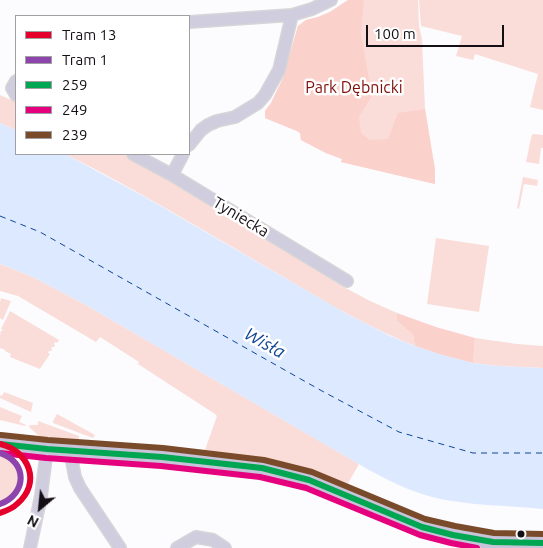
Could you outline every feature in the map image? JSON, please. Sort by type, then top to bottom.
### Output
[{"type":"street","points":[[190,22],[292,15],[312,9],[331,0]]},
{"type":"street","points":[[190,144],[200,130],[208,125],[236,117],[258,104],[279,70],[292,15]]},
{"type":"street","points":[[15,82],[12,88],[15,93]]},
{"type":"street","name":"Tyniecka","points":[[135,155],[172,175],[347,281]]},
{"type":"street","points":[[172,175],[183,155]]},
{"type":"street","points":[[0,444],[162,457],[262,468],[309,480],[422,527],[493,545],[543,543]]},
{"type":"street","points":[[30,548],[40,502],[47,449]]},
{"type":"street","points":[[70,451],[75,477],[80,488],[120,548]]},
{"type":"street","points":[[177,548],[196,536],[213,540],[225,548]]},
{"type":"green space","name":"Park Dębnicki","points":[[348,0],[418,0],[425,109],[435,170],[435,184],[341,162],[342,159],[301,140],[300,133],[297,131],[265,118],[265,111],[283,78],[298,26],[306,20],[330,12]]},
{"type":"green space","name":"Park Dębnicki","points":[[348,0],[364,0],[361,34],[372,96],[359,117],[361,133],[370,140],[388,139],[398,113],[425,109],[435,170],[435,184],[341,162],[342,159],[301,140],[300,133],[297,131],[265,118],[265,111],[283,78],[298,26],[306,20],[330,12]]},
{"type":"green space","points":[[419,0],[543,0],[543,110],[530,107],[538,74],[475,54],[473,60],[456,56],[462,36],[421,26]]},
{"type":"green space","points":[[0,95],[15,102],[15,130],[0,123]]},
{"type":"green space","points":[[534,134],[543,135],[543,148],[541,148],[539,164],[526,162],[531,138]]},
{"type":"green space","points":[[67,155],[125,155],[170,179],[340,285],[397,313],[397,321],[413,335],[415,346],[380,331],[346,313],[146,197]]},
{"type":"green space","points":[[523,177],[538,180],[537,186],[524,184],[519,209],[517,208]]},
{"type":"green space","points":[[436,238],[489,246],[479,312],[427,304]]},
{"type":"green space","points":[[0,264],[33,277],[86,305],[359,464],[347,485],[317,471],[254,457],[205,450],[217,416],[215,414],[100,337],[96,342],[18,296],[0,291]]},
{"type":"green space","points":[[1,298],[11,301],[3,320],[0,318]]},
{"type":"green space","points":[[10,311],[59,340],[57,343],[55,342],[54,347],[51,348],[52,350],[49,351],[48,353],[50,354],[40,369],[10,357],[11,354],[0,349],[0,333],[3,330],[1,329]]},
{"type":"green space","points":[[397,313],[475,338],[473,363],[415,346],[413,335],[397,321]]},
{"type":"green space","points":[[475,338],[543,346],[543,368],[473,363]]},
{"type":"green space","points":[[4,392],[33,403],[31,412],[0,398],[0,395],[2,396]]},
{"type":"green space","points":[[0,407],[22,416],[19,422],[26,425],[0,420]]},
{"type":"green space","points":[[57,414],[95,435],[93,438],[53,423]]},
{"type":"green space","points":[[38,421],[79,436],[79,440],[39,436],[29,427],[30,425],[38,425]]},
{"type":"green space","points":[[0,457],[12,458],[15,461],[20,481],[16,492],[0,503]]},
{"type":"water","name":"Wisła","points":[[0,123],[15,130],[15,155],[67,155],[145,197],[347,314],[390,336],[442,355],[473,363],[543,368],[543,509],[446,500],[424,495],[384,478],[86,305],[33,277],[0,264]]},
{"type":"ferry route","points":[[0,216],[40,232],[322,391],[399,432],[473,453],[543,453]]},
{"type":"tram line","name":"13","points":[[0,444],[18,453],[29,469],[30,478],[25,496],[13,507],[0,513]]},
{"type":"tram line","points":[[0,447],[18,463],[23,479],[20,491],[16,496],[0,506]]},
{"type":"tram line","name":"1","points":[[0,453],[16,463],[21,478],[15,493],[0,504]]},
{"type":"transit line","name":"239","points":[[1,435],[163,448],[264,460],[312,472],[425,519],[494,533],[543,534]]},
{"type":"transit line","name":"259","points":[[0,444],[162,457],[262,468],[309,480],[422,527],[493,542],[543,543]]},
{"type":"transit line","name":"249","points":[[0,453],[161,466],[260,477],[306,488],[420,535],[477,548]]}]
